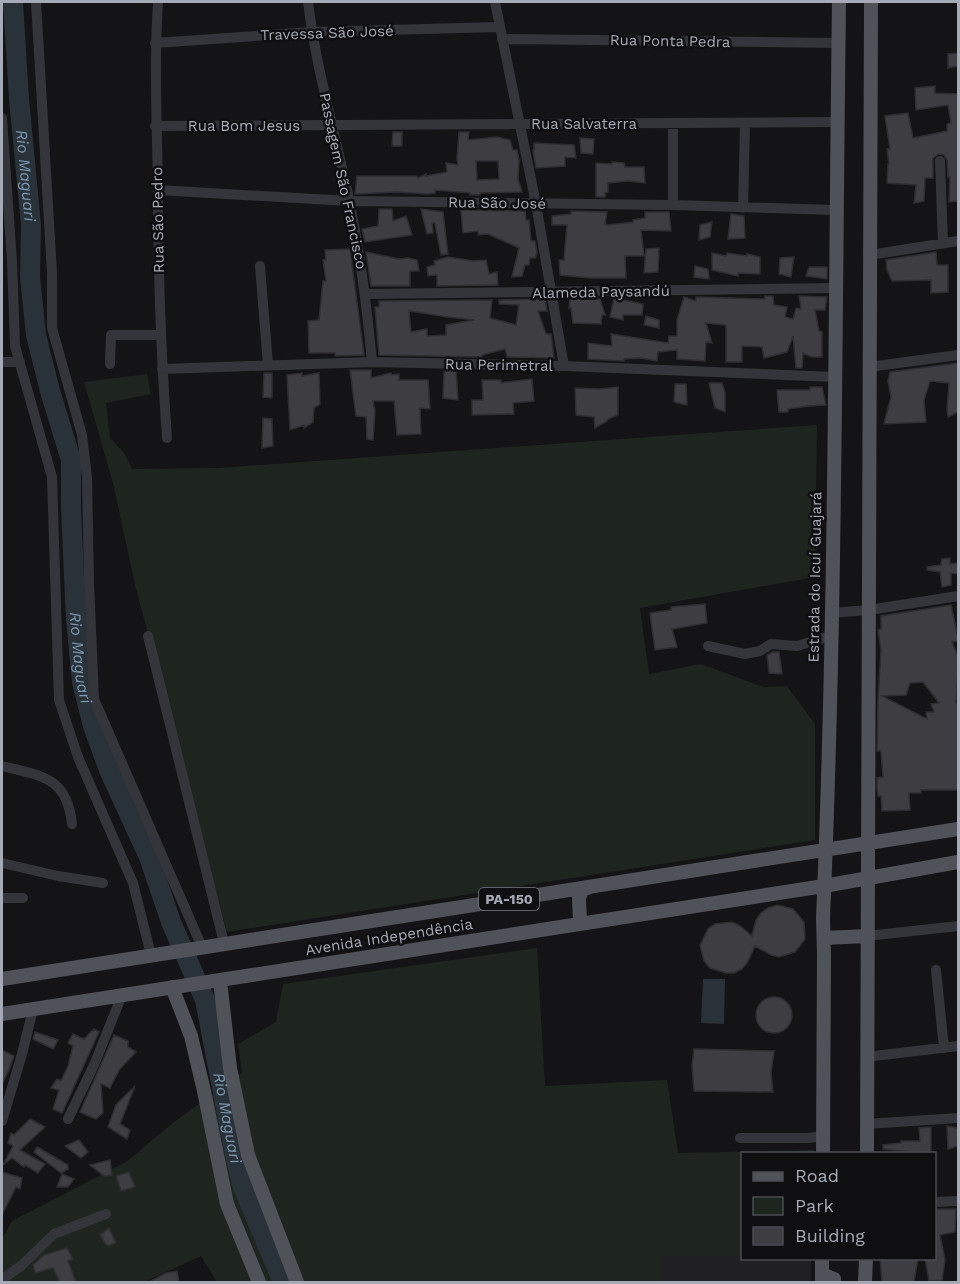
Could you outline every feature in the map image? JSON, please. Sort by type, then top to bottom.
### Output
[{"type":"main road","name":"Estrada do Icuí Guajará","points":[[823,1152],[824,886],[837,288],[836,122],[839,2]]},
{"type":"main road","points":[[867,1152],[871,2]]},
{"type":"main road","name":"Avenida Independência","points":[[2,979],[958,829]]},
{"type":"main road","name":"Avenida Independência","points":[[2,1014],[824,886],[958,862]]},
{"type":"main road","points":[[580,923],[579,897],[582,890],[592,886]]},
{"type":"main road","points":[[824,938],[867,936]]},
{"type":"main road","points":[[220,981],[230,1068],[248,1155],[297,1282]]},
{"type":"main road","points":[[174,986],[191,1036],[227,1204],[259,1282]]},
{"type":"main road","points":[[822,1260],[822,1278],[834,1279],[834,1282]]},
{"type":"main road","points":[[865,1282],[866,1260]]},
{"type":"street","points":[[36,2],[52,273],[52,328],[82,435],[87,477],[94,699],[198,947]]},
{"type":"street","name":"Rua São Pedro","points":[[158,2],[155,126],[162,369],[167,438]]},
{"type":"street","name":"Passagem São Francisco","points":[[308,2],[312,32],[349,201],[366,294],[372,362]]},
{"type":"street","points":[[495,2],[536,204],[564,366]]},
{"type":"street","name":"Travessa São José","points":[[156,43],[312,32],[499,27]]},
{"type":"street","name":"Rua Ponta Pedra","points":[[502,39],[838,43]]},
{"type":"street","points":[[2,118],[12,261],[15,346],[52,477],[59,700],[78,757],[133,883],[156,954]]},
{"type":"street","name":"Rua Salvaterra","points":[[332,126],[836,122]]},
{"type":"street","points":[[743,208],[745,123]]},
{"type":"street","points":[[673,125],[673,205]]},
{"type":"street","name":"Rua Bom Jesus","points":[[155,126],[332,126]]},
{"type":"street","points":[[940,161],[943,243]]},
{"type":"street","name":"Rua São José","points":[[158,190],[349,201],[673,205],[836,210]]},
{"type":"street","points":[[870,255],[958,241]]},
{"type":"street","points":[[260,266],[268,365]]},
{"type":"street","name":"Alameda Paysandú","points":[[366,294],[837,288]]},
{"type":"street","points":[[110,364],[111,335],[161,335]]},
{"type":"street","points":[[870,367],[958,355]]},
{"type":"street","points":[[2,362],[20,362]]},
{"type":"street","name":"Rua Perimetral","points":[[162,369],[372,362],[564,366],[835,377]]},
{"type":"street","points":[[831,613],[868,610],[958,596]]},
{"type":"street","points":[[148,636],[224,943]]},
{"type":"street","points":[[708,646],[745,654],[760,651],[771,645],[797,646],[830,636]]},
{"type":"street","points":[[2,766],[46,777],[56,783],[66,798],[72,824]]},
{"type":"street","points":[[2,863],[58,876],[103,883]]},
{"type":"street","points":[[2,898],[23,898]]},
{"type":"street","points":[[867,936],[958,926]]},
{"type":"street","points":[[936,970],[944,1048]]},
{"type":"street","points":[[68,1119],[94,1065],[122,995]]},
{"type":"street","points":[[2,1114],[22,1054],[33,1009]]},
{"type":"street","points":[[866,1057],[958,1046]]},
{"type":"street","points":[[866,1124],[958,1118]]},
{"type":"street","points":[[740,1138],[823,1137]]},
{"type":"street","points":[[936,1203],[958,1201]]},
{"type":"street","points":[[2,1279],[21,1266],[54,1234],[106,1214]]},
{"type":"shaded area","points":[[703,979],[725,979],[724,1024],[701,1023]]},
{"type":"shaded area","points":[[661,1256],[741,1256],[741,1260],[811,1260],[811,1282],[661,1282]]},
{"type":"green space","points":[[147,374],[151,394],[106,403],[110,438],[125,454],[132,469],[219,468],[817,425],[815,577],[640,608],[649,674],[701,664],[763,687],[787,686],[815,724],[815,840],[227,932],[135,585],[114,487],[84,382]]},
{"type":"green space","points":[[537,948],[545,1086],[667,1080],[678,1153],[814,1150],[814,1152],[741,1152],[741,1256],[661,1256],[661,1282],[217,1282],[201,1256],[144,1282],[2,1282],[2,1239],[12,1221],[126,1162],[174,1122],[242,1073],[238,1044],[276,1022],[283,984]]},
{"type":"building","points":[[958,53],[958,66],[948,68],[948,54]]},
{"type":"building","points":[[935,86],[935,93],[958,94],[958,201],[949,202],[950,177],[948,177],[947,160],[944,155],[939,154],[933,158],[933,178],[925,178],[924,201],[914,203],[916,185],[887,183],[889,164],[887,149],[890,149],[885,116],[908,113],[913,138],[947,131],[947,124],[951,123],[948,105],[916,110],[915,88]]},
{"type":"building","points":[[393,132],[402,132],[402,146],[392,146]]},
{"type":"building","points":[[459,132],[469,132],[468,140],[497,137],[510,140],[513,150],[517,150],[518,179],[522,192],[470,195],[470,193],[435,190],[435,193],[428,194],[397,192],[355,194],[357,176],[417,176],[418,178],[426,174],[426,176],[447,172],[446,163],[458,165]],"holes":[[[476,161],[498,161],[499,179],[477,180]]]},
{"type":"building","points":[[580,138],[594,139],[593,154],[581,153]]},
{"type":"building","points":[[534,143],[574,145],[576,158],[565,157],[565,166],[536,168]]},
{"type":"building","points":[[612,162],[624,163],[625,167],[644,167],[645,183],[628,181],[608,183],[608,192],[605,193],[605,197],[596,197],[596,163],[612,164]]},
{"type":"building","points":[[379,209],[392,209],[393,221],[406,216],[412,235],[365,242],[362,229],[378,226]]},
{"type":"building","points":[[421,209],[443,212],[448,254],[441,255],[435,223],[432,223],[433,233],[427,234]]},
{"type":"building","points":[[461,210],[525,211],[526,220],[529,220],[531,241],[535,241],[537,253],[535,258],[530,258],[529,265],[525,265],[522,276],[512,277],[519,248],[488,234],[478,235],[478,231],[463,233]]},
{"type":"building","points":[[571,211],[607,212],[605,224],[608,225],[645,218],[645,212],[669,212],[671,231],[641,230],[644,256],[625,256],[626,278],[560,275],[559,260],[564,260],[567,225],[552,225],[552,216],[571,214]]},
{"type":"building","points":[[731,214],[744,216],[745,238],[728,239]]},
{"type":"building","points":[[712,222],[710,237],[699,240],[700,225]]},
{"type":"building","points":[[659,248],[658,272],[644,273],[646,249]]},
{"type":"building","points":[[350,249],[364,355],[335,356],[335,353],[309,353],[308,321],[319,320],[323,281],[326,281],[323,260],[326,260],[325,250]]},
{"type":"building","points":[[366,252],[399,259],[417,260],[419,271],[410,271],[410,286],[371,286]]},
{"type":"building","points":[[936,252],[937,265],[948,265],[948,292],[931,293],[931,280],[892,281],[886,260]]},
{"type":"building","points":[[712,253],[726,256],[727,253],[747,256],[747,254],[760,257],[760,274],[738,273],[738,276],[712,270]]},
{"type":"building","points":[[448,257],[473,261],[486,260],[489,274],[497,272],[498,285],[437,286],[437,275],[428,276],[427,267],[435,265],[434,261]]},
{"type":"building","points":[[794,257],[791,277],[779,274],[780,258]]},
{"type":"building","points":[[695,266],[708,269],[709,279],[694,277]]},
{"type":"building","points":[[809,267],[827,267],[827,279],[806,276]]},
{"type":"building","points":[[765,296],[773,296],[774,305],[787,307],[785,317],[793,319],[796,308],[801,309],[799,296],[827,297],[825,310],[815,310],[819,331],[822,332],[822,357],[812,357],[803,353],[802,368],[796,368],[793,336],[787,352],[764,358],[762,347],[742,346],[742,362],[726,362],[726,325],[706,323],[712,343],[706,342],[705,361],[677,359],[677,350],[658,352],[657,361],[641,358],[624,359],[624,361],[588,359],[588,343],[612,346],[611,334],[668,343],[669,336],[677,336],[677,320],[684,297],[696,301],[696,297],[765,299]]},
{"type":"building","points":[[614,298],[643,304],[642,315],[623,315],[623,320],[610,317]]},
{"type":"building","points":[[545,299],[547,311],[538,311],[546,334],[551,334],[554,358],[507,357],[505,349],[482,355],[482,357],[379,355],[375,307],[379,307],[379,301],[492,300],[490,318],[516,325],[519,305],[499,304],[499,300]],"holes":[[[409,311],[474,320],[446,325],[446,335],[427,336],[427,329],[411,332]]]},
{"type":"building","points":[[570,299],[600,299],[605,315],[602,315],[601,324],[573,323],[571,308],[569,308]]},
{"type":"building","points":[[646,316],[659,320],[659,328],[644,325]]},
{"type":"building","points":[[958,363],[958,412],[948,417],[949,383],[930,381],[924,400],[926,422],[884,424],[891,397],[888,381],[890,372]]},
{"type":"building","points":[[350,370],[371,370],[371,378],[391,373],[391,375],[399,374],[399,380],[428,380],[430,409],[420,408],[421,434],[397,435],[394,401],[373,401],[375,411],[373,440],[367,439],[366,417],[356,416]]},
{"type":"building","points":[[444,371],[456,371],[458,400],[443,398]]},
{"type":"building","points":[[264,373],[272,373],[272,398],[263,397]]},
{"type":"building","points":[[302,373],[302,376],[319,373],[320,404],[314,408],[313,422],[304,428],[304,425],[290,430],[287,375]]},
{"type":"building","points":[[532,379],[534,401],[513,403],[514,414],[472,415],[472,400],[483,400],[482,380],[501,380],[501,383]]},
{"type":"building","points":[[709,383],[722,383],[725,392],[725,412],[715,408]]},
{"type":"building","points":[[675,384],[686,384],[687,405],[674,402]]},
{"type":"building","points":[[618,387],[618,415],[595,428],[594,417],[576,415],[575,388]]},
{"type":"building","points":[[810,387],[822,387],[826,405],[779,412],[777,390],[810,390]]},
{"type":"building","points":[[263,418],[272,419],[273,446],[262,448]]},
{"type":"building","points":[[950,558],[950,564],[957,563],[958,574],[951,573],[951,585],[942,587],[940,572],[927,570],[927,567],[941,565],[942,559]]},
{"type":"building","points":[[705,604],[707,623],[672,629],[677,647],[655,650],[650,613],[671,610],[671,607]]},
{"type":"building","points":[[951,605],[958,638],[958,641],[952,642],[958,657],[956,703],[958,703],[958,790],[921,790],[921,793],[909,793],[910,810],[882,811],[881,796],[878,796],[877,778],[883,777],[881,751],[877,751],[881,650],[878,630],[881,629],[881,616]],"holes":[[[923,682],[939,703],[931,704],[934,712],[926,712],[927,719],[882,696],[906,695],[910,683]]]},
{"type":"building","points":[[779,652],[782,674],[769,673],[767,655]]},
{"type":"building","points":[[777,905],[793,909],[804,922],[805,939],[795,952],[779,957],[755,946],[747,963],[734,973],[710,968],[704,961],[700,945],[708,929],[715,924],[732,922],[752,936],[756,920],[761,913]]},
{"type":"building","points":[[774,997],[787,1002],[792,1015],[787,1028],[774,1033],[761,1028],[756,1015],[761,1002]]},
{"type":"building","points":[[94,1029],[99,1032],[62,1113],[53,1109],[59,1090],[51,1088],[57,1079],[61,1081],[68,1066],[73,1046],[68,1043],[73,1034],[84,1039]]},
{"type":"building","points":[[35,1032],[58,1040],[53,1049],[33,1039]]},
{"type":"building","points":[[114,1035],[128,1041],[128,1047],[136,1052],[119,1070],[110,1088],[101,1084],[103,1113],[96,1119],[80,1112]]},
{"type":"building","points":[[694,1049],[774,1051],[771,1073],[773,1092],[694,1091],[692,1066]]},
{"type":"building","points":[[2,1050],[14,1056],[2,1084]]},
{"type":"building","points":[[135,1086],[120,1124],[130,1130],[127,1139],[108,1127],[116,1105]]},
{"type":"building","points":[[30,1119],[45,1127],[20,1150],[45,1164],[38,1173],[12,1158],[3,1165],[13,1146],[8,1143],[11,1133],[14,1135]]},
{"type":"building","points":[[947,1126],[958,1128],[958,1146],[948,1149]]},
{"type":"building","points":[[931,1127],[931,1152],[883,1149],[883,1145],[901,1143],[901,1141],[920,1141],[919,1128]]},
{"type":"building","points":[[79,1140],[88,1152],[81,1158],[65,1146]]},
{"type":"building","points":[[37,1147],[68,1165],[68,1169],[61,1173],[34,1152]]},
{"type":"building","points":[[110,1160],[112,1175],[104,1176],[90,1165]]},
{"type":"building","points":[[2,1172],[22,1178],[20,1189],[16,1187],[2,1215]]},
{"type":"building","points":[[129,1172],[135,1187],[121,1191],[116,1176]]},
{"type":"building","points":[[62,1174],[74,1179],[68,1187],[57,1187]]},
{"type":"building","points":[[936,1209],[956,1209],[955,1232],[940,1235],[945,1260],[942,1280],[929,1281],[925,1260],[936,1260]]},
{"type":"building","points":[[109,1228],[116,1243],[107,1246],[100,1235]]},
{"type":"building","points":[[67,1248],[73,1259],[68,1261],[76,1282],[60,1282],[53,1268],[35,1273],[33,1265],[44,1255]]},
{"type":"building","points":[[880,1260],[918,1260],[914,1282],[882,1282]]},
{"type":"building","points":[[177,1271],[179,1282],[149,1282],[166,1273]]},
{"type":"waterway","name":"Rio Maguari","points":[[13,2],[19,99],[31,225],[30,277],[36,335],[71,460],[76,620],[82,682],[93,726],[109,770],[149,857],[171,922],[205,1000],[243,1187],[283,1282]]}]
